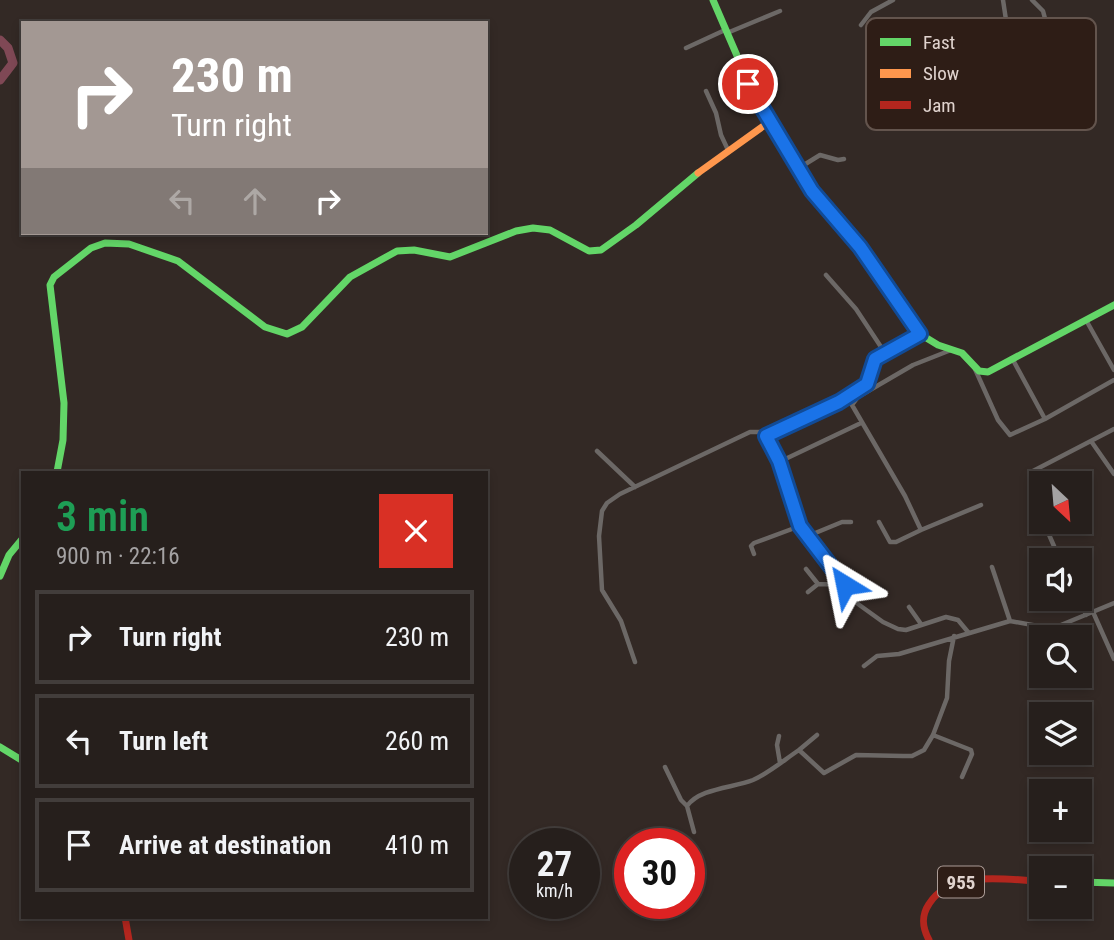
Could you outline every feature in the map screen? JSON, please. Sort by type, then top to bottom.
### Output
[{"type":"street","points":[[713,0],[748,84],[817,198],[860,247],[920,334],[938,345],[964,354],[975,368],[998,420],[1007,433],[1018,432],[1045,419],[1114,380]]},
{"type":"street","points":[[866,18],[871,12],[893,0]]},
{"type":"street","points":[[1003,0],[1006,18]]},
{"type":"street","points":[[1032,0],[1043,11],[1045,18]]},
{"type":"street","points":[[686,48],[780,11]]},
{"type":"street","points":[[861,25],[866,18]]},
{"type":"street","points":[[706,91],[728,150]]},
{"type":"street","points":[[57,471],[64,430],[59,348],[50,285],[54,277],[91,248],[105,243],[122,243],[178,261],[265,327],[287,334],[302,327],[350,277],[397,251],[414,250],[450,257],[516,231],[533,228],[550,230],[589,251],[601,250],[769,121]]},
{"type":"street","points":[[798,169],[820,155],[844,159]]},
{"type":"street","points":[[826,275],[856,309],[885,353]]},
{"type":"street","points":[[975,368],[988,372],[1114,305]]},
{"type":"street","points":[[1086,320],[1114,370]]},
{"type":"street","points":[[766,436],[839,402],[867,384],[875,359],[920,334]]},
{"type":"street","points":[[921,530],[905,496],[852,405],[858,397],[913,365],[951,349]]},
{"type":"street","points":[[1013,360],[1045,419]]},
{"type":"street","points":[[779,461],[861,423]]},
{"type":"street","points":[[1033,471],[1114,429]]},
{"type":"street","points":[[635,662],[621,621],[602,590],[599,522],[607,503],[750,432],[761,432],[766,436],[779,461],[800,526],[858,604],[883,622],[902,629],[939,618],[955,618],[968,632]]},
{"type":"street","points":[[1091,441],[1114,474]]},
{"type":"street","points":[[597,451],[635,487]]},
{"type":"street","points":[[879,522],[890,542],[896,542],[981,505]]},
{"type":"street","points":[[808,536],[851,522]]},
{"type":"street","points":[[754,554],[751,546],[754,543],[800,526]]},
{"type":"street","points":[[0,576],[9,555],[21,540]]},
{"type":"street","points":[[992,567],[1010,621]]},
{"type":"street","points":[[806,569],[818,583],[845,585]]},
{"type":"street","points":[[808,592],[818,583]]},
{"type":"street","points":[[863,666],[877,656],[898,654],[1010,621],[1052,627],[1114,603]]},
{"type":"street","points":[[909,607],[921,624]]},
{"type":"street","points":[[1084,611],[1086,615]]},
{"type":"street","points":[[1093,612],[1114,659]]},
{"type":"street","points":[[799,750],[824,773],[856,755],[903,757],[924,750],[933,735],[947,698],[949,661],[954,636]]},
{"type":"street","points":[[933,735],[971,750],[972,754],[962,777]]},
{"type":"street","points":[[779,736],[777,745],[780,763]]},
{"type":"street","points":[[687,806],[703,795],[750,781],[817,736]]},
{"type":"street","points":[[0,747],[21,760]]},
{"type":"street","points":[[665,767],[681,800],[687,806],[693,828]]},
{"type":"street","name":"955","points":[[929,940],[923,925],[925,909],[934,895],[951,884],[970,880],[1029,881]]},
{"type":"street","points":[[1092,882],[1114,883]]},
{"type":"street","points":[[125,919],[129,940]]},
{"type":"waterway","points":[[0,40],[8,48],[13,63],[0,80]]},
{"type":"traffic: fast","points":[[713,0],[754,95],[817,198],[860,247],[920,334],[938,345],[962,353],[979,371],[988,372],[1114,305]]},
{"type":"traffic: fast","points":[[57,471],[63,440],[64,403],[50,285],[54,277],[91,248],[105,243],[129,244],[178,261],[265,327],[287,334],[302,327],[350,277],[397,251],[414,250],[450,257],[516,231],[533,228],[550,230],[589,251],[601,250],[636,225],[698,173]]},
{"type":"traffic: fast","points":[[0,576],[9,555],[21,540]]},
{"type":"traffic: fast","points":[[0,747],[21,760]]},
{"type":"traffic: fast","points":[[1092,882],[1114,883]]},
{"type":"traffic: slow","points":[[698,173],[769,122]]},
{"type":"traffic: jam","points":[[929,940],[924,917],[929,904],[939,893],[965,881],[1029,880]]},
{"type":"traffic: jam","points":[[125,919],[129,940]]},
{"type":"route","points":[[748,84],[812,191],[860,247],[920,334],[875,359],[867,384],[839,402],[766,436],[779,461],[800,526],[845,585]]}]
